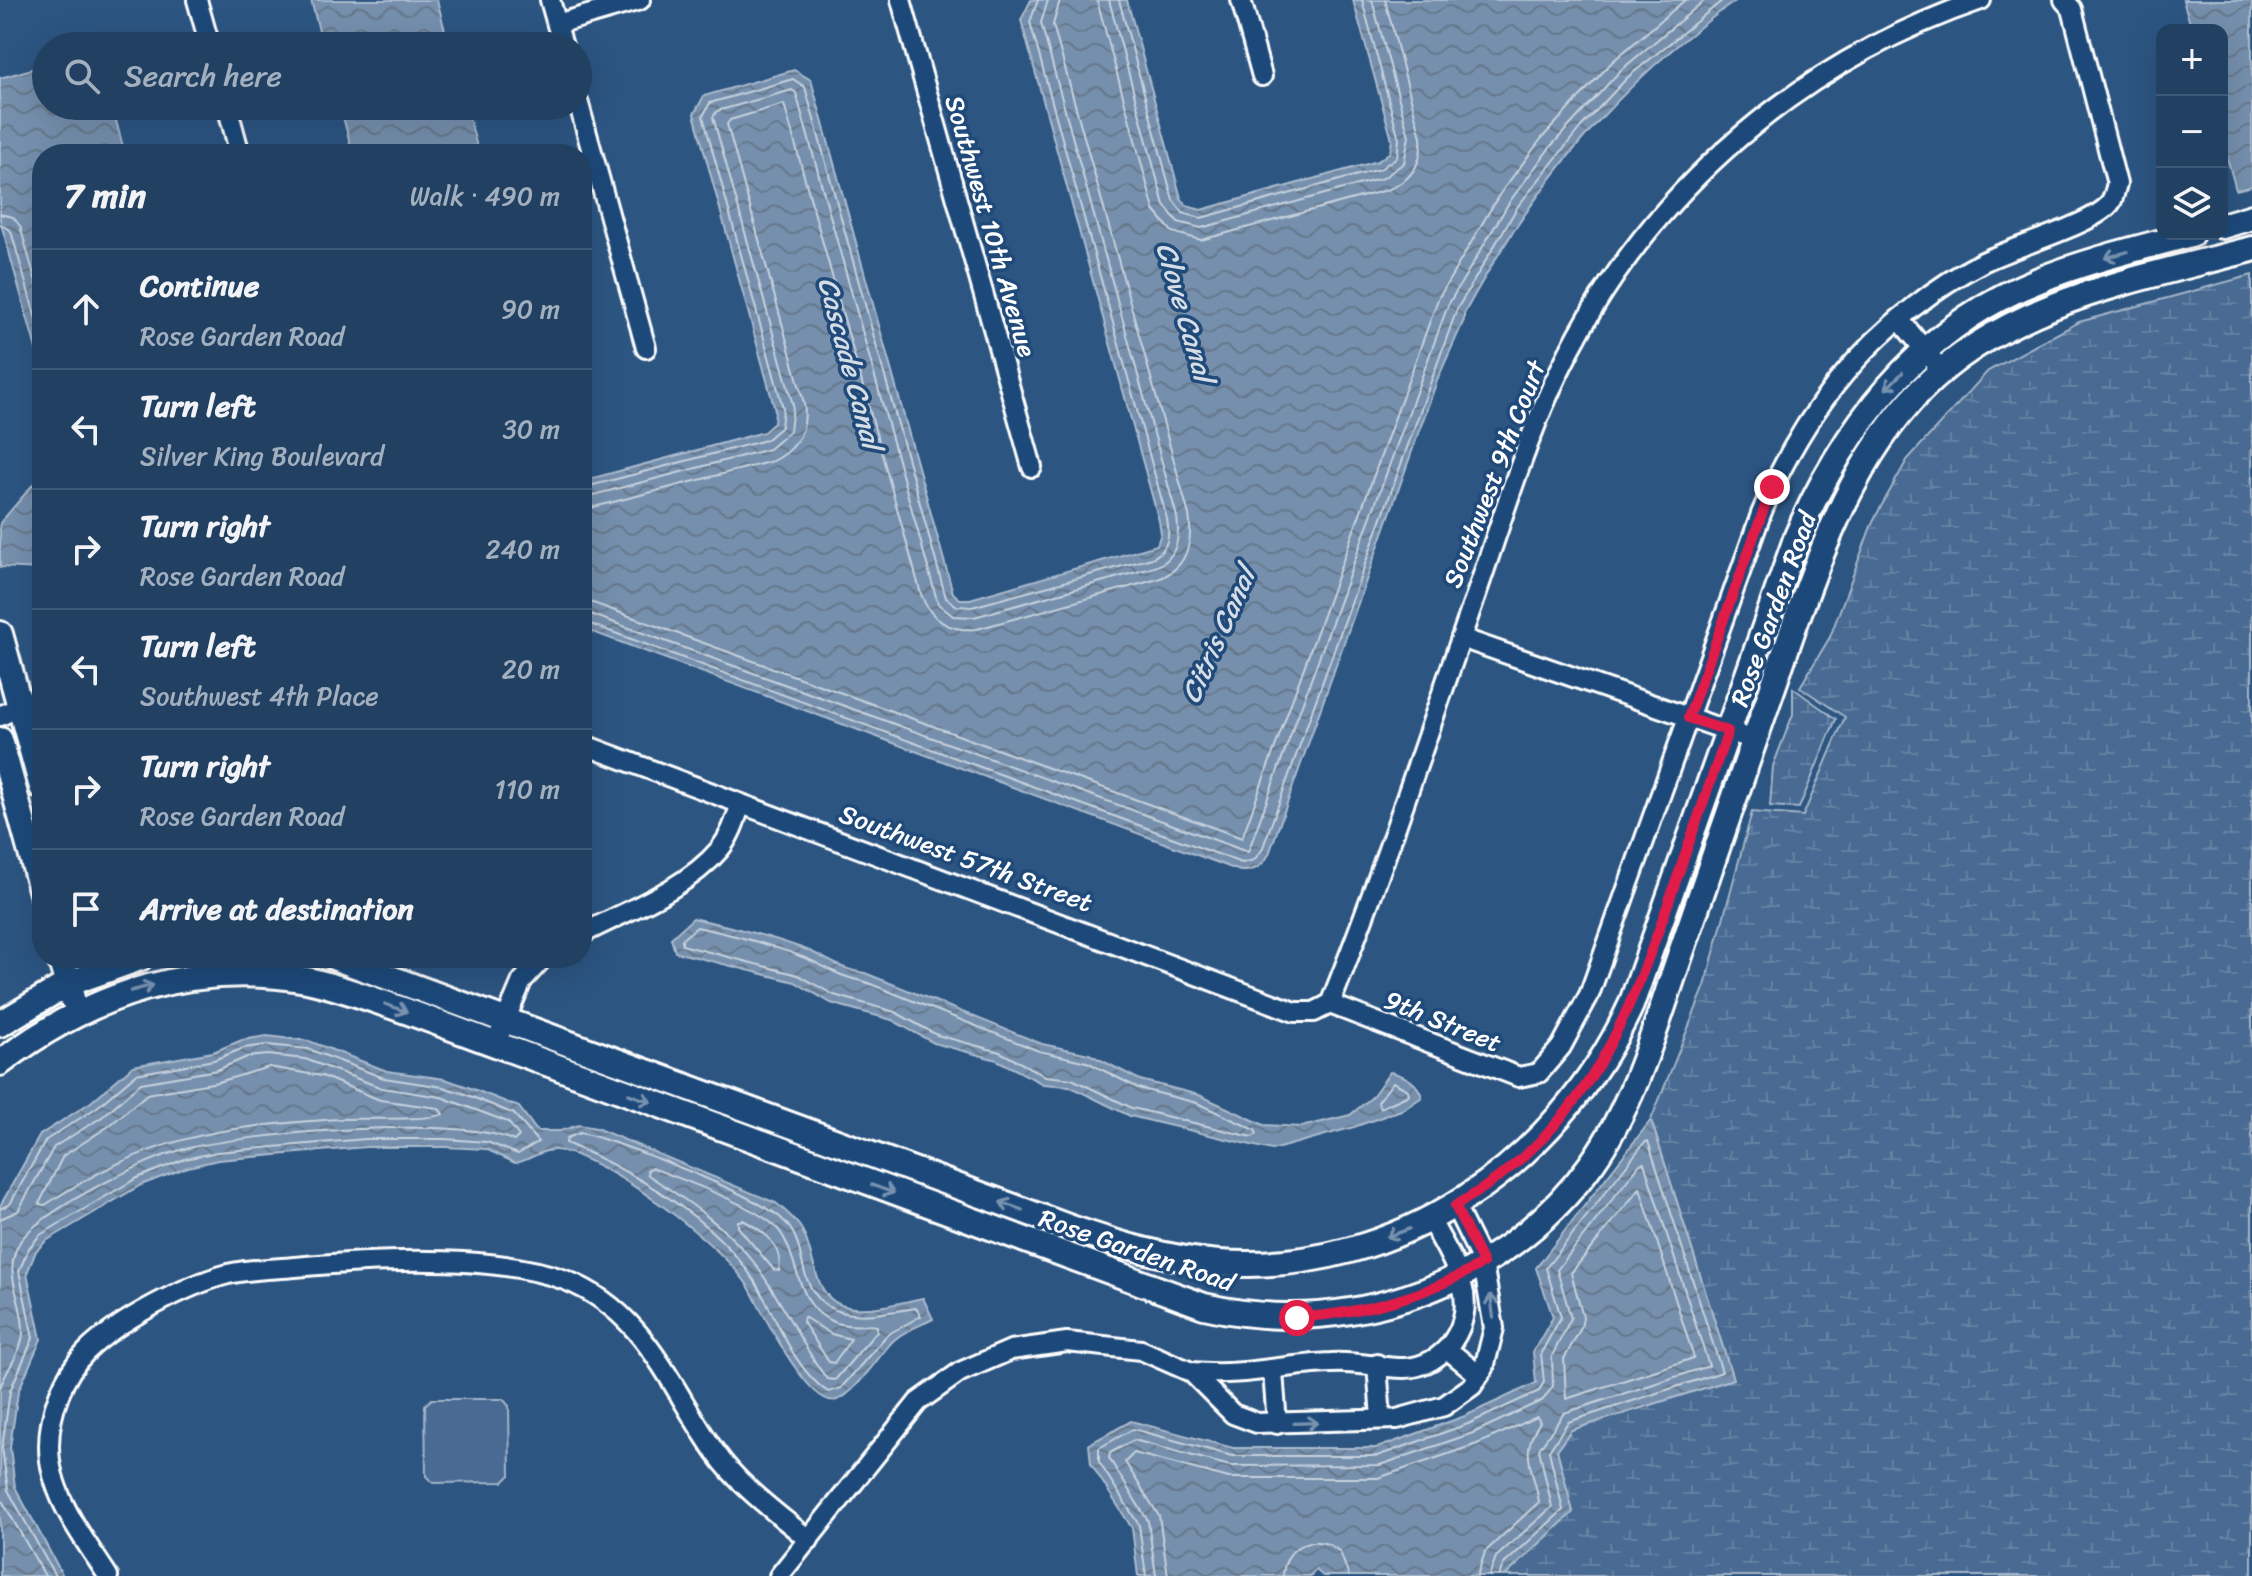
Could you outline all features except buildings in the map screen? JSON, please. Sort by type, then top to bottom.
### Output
[{"type":"street","points":[[197,0],[206,32]]},
{"type":"street","points":[[550,0],[559,32]]},
{"type":"street","points":[[557,24],[640,0]]},
{"type":"street","name":"Southwest 10th Avenue","points":[[901,0],[1032,467]]},
{"type":"street","points":[[1241,0],[1262,76]]},
{"type":"street","name":"Southwest 9th Court","points":[[1330,1004],[1550,389],[1588,317],[1662,214],[1743,132],[1802,87],[1886,39],[1981,0]]},
{"type":"street","name":"Rose Garden Road","points":[[1539,1073],[1561,1047],[1600,968],[1761,514],[1793,448],[1821,403],[1854,363],[1899,319],[1981,263],[2085,221],[2111,203],[2117,184],[2072,9],[2064,0]]},
{"type":"street","points":[[231,120],[237,144]]},
{"type":"street","points":[[583,120],[590,144]]},
{"type":"street","points":[[592,152],[646,348]]},
{"type":"street","points":[[2228,224],[2252,217]]},
{"type":"street","name":"Rose Garden Road","points":[[364,968],[1071,1228],[1153,1254],[1223,1263],[1286,1261],[1352,1249],[1430,1219],[1497,1178],[1537,1144],[1567,1111],[1603,1061],[1631,1005],[1797,536],[1818,486],[1861,418],[1925,352],[1968,317],[2036,281],[2171,240]]},
{"type":"street","name":"Rose Garden Road","points":[[0,1063],[76,1012],[102,1001],[183,978],[275,975],[343,989],[1204,1306],[1266,1316],[1329,1315],[1389,1303],[1459,1277],[1517,1241],[1564,1199],[1612,1130],[1675,970],[1818,559],[1842,505],[1904,409],[1942,370],[2005,329],[2053,305],[2252,249]]},
{"type":"street","points":[[1899,319],[1942,370]]},
{"type":"street","points":[[0,634],[9,712],[32,764]]},
{"type":"street","points":[[1461,638],[1754,740]]},
{"type":"street","points":[[9,712],[32,701]]},
{"type":"street","points":[[0,740],[32,857]]},
{"type":"street","name":"Southwest 57th Street","points":[[592,748],[1295,1012],[1314,1012],[1330,1004]]},
{"type":"street","points":[[592,928],[699,868],[719,850],[732,831],[740,806]]},
{"type":"street","points":[[63,968],[76,1012]]},
{"type":"street","points":[[0,1024],[88,968]]},
{"type":"street","points":[[93,968],[102,1001]]},
{"type":"street","points":[[495,1045],[522,981],[534,968]]},
{"type":"street","name":"9th Street","points":[[1330,1004],[1493,1069],[1519,1077],[1539,1073]]},
{"type":"street","points":[[1191,1372],[1233,1414],[1257,1423],[1422,1415],[1460,1397],[1479,1375],[1491,1349],[1494,1328],[1483,1263],[1455,1206]]},
{"type":"street","points":[[779,1576],[918,1402],[934,1387],[984,1360],[1040,1344],[1092,1342],[1141,1350],[1191,1372],[1245,1375],[1329,1363],[1405,1368],[1423,1364],[1447,1349],[1462,1324],[1463,1287],[1430,1219]]},
{"type":"street","points":[[108,1576],[67,1511],[55,1484],[49,1447],[52,1417],[64,1383],[85,1353],[119,1327],[171,1297],[228,1274],[375,1260],[520,1267],[566,1281],[611,1304],[648,1342],[717,1454],[748,1489],[809,1540]]},
{"type":"street","points":[[1447,1349],[1479,1375]]},
{"type":"street","points":[[1377,1364],[1381,1419]]},
{"type":"street","points":[[1273,1372],[1277,1424]]},
{"type":"green space","points":[[2252,275],[2252,1576],[1505,1576],[1573,1512],[1557,1450],[1571,1430],[1733,1379],[1651,1120],[1705,986],[1752,812],[1803,816],[1845,717],[1800,687],[1830,637],[1873,521],[1907,460],[1988,371],[2079,322]]},
{"type":"green space","points":[[1793,688],[1836,719],[1799,808],[1770,806],[1773,766],[1793,714]]},
{"type":"green space","points":[[432,1399],[503,1399],[509,1406],[510,1475],[503,1482],[433,1483],[426,1476],[425,1405]]},
{"type":"water","points":[[311,0],[437,0],[445,32],[319,32]]},
{"type":"water","points":[[1031,0],[1127,0],[1181,198],[1187,206],[1201,210],[1378,161],[1390,152],[1392,140],[1353,0],[1737,0],[1654,66],[1581,140],[1519,223],[1464,314],[1438,378],[1269,854],[1254,869],[1240,871],[592,632],[592,478],[764,432],[774,423],[775,410],[694,114],[704,96],[794,70],[811,80],[953,593],[960,599],[970,599],[1157,545],[1161,533],[1159,521],[1021,20]]},
{"type":"water","points":[[2183,0],[2252,0],[2252,186],[2236,190],[2228,161],[2228,24],[2190,24]]},
{"type":"water","points":[[32,69],[32,120],[116,120],[122,144],[32,144],[32,334],[0,220],[0,78]]},
{"type":"water","points":[[344,120],[470,120],[476,144],[350,144]]},
{"type":"water","points":[[32,486],[32,569],[0,567],[0,523]]},
{"type":"water","points":[[693,918],[807,950],[842,967],[865,973],[1042,1044],[1089,1054],[1140,1080],[1199,1095],[1264,1125],[1301,1127],[1350,1115],[1371,1098],[1390,1072],[1409,1080],[1422,1097],[1404,1109],[1354,1127],[1272,1150],[1130,1116],[1069,1086],[1043,1084],[997,1060],[934,1043],[892,1020],[831,1003],[795,982],[675,952],[671,938]]},
{"type":"water","points":[[267,1036],[309,1041],[387,1071],[445,1079],[468,1087],[519,1107],[537,1131],[560,1131],[579,1125],[596,1128],[776,1203],[802,1230],[818,1278],[830,1298],[840,1305],[862,1308],[923,1298],[933,1319],[895,1339],[844,1397],[826,1399],[800,1375],[750,1289],[716,1250],[662,1205],[576,1155],[550,1150],[515,1163],[486,1149],[366,1147],[218,1160],[188,1167],[141,1185],[46,1241],[36,1251],[27,1273],[41,1339],[18,1392],[10,1447],[15,1487],[63,1576],[0,1576],[0,1206],[40,1135],[91,1102],[133,1066],[213,1052],[242,1040]]},
{"type":"water","points":[[1651,1120],[1733,1379],[1571,1430],[1557,1450],[1573,1512],[1505,1576],[1323,1576],[1316,1570],[1310,1576],[1138,1576],[1132,1528],[1091,1464],[1089,1444],[1131,1421],[1233,1448],[1377,1448],[1465,1416],[1536,1383],[1533,1352],[1553,1317],[1536,1268]]},
{"type":"route","points":[[1297,1318],[1389,1303],[1447,1283],[1483,1263],[1455,1206],[1527,1153],[1567,1111],[1603,1061],[1631,1005],[1728,731],[1688,718],[1772,487]]},
{"type":"water label","name":"Clove Canal","points":[[1185,312]]},
{"type":"water label","name":"Cascade Canal","points":[[850,363]]},
{"type":"water label","name":"Citris Canal","points":[[1218,635]]}]
